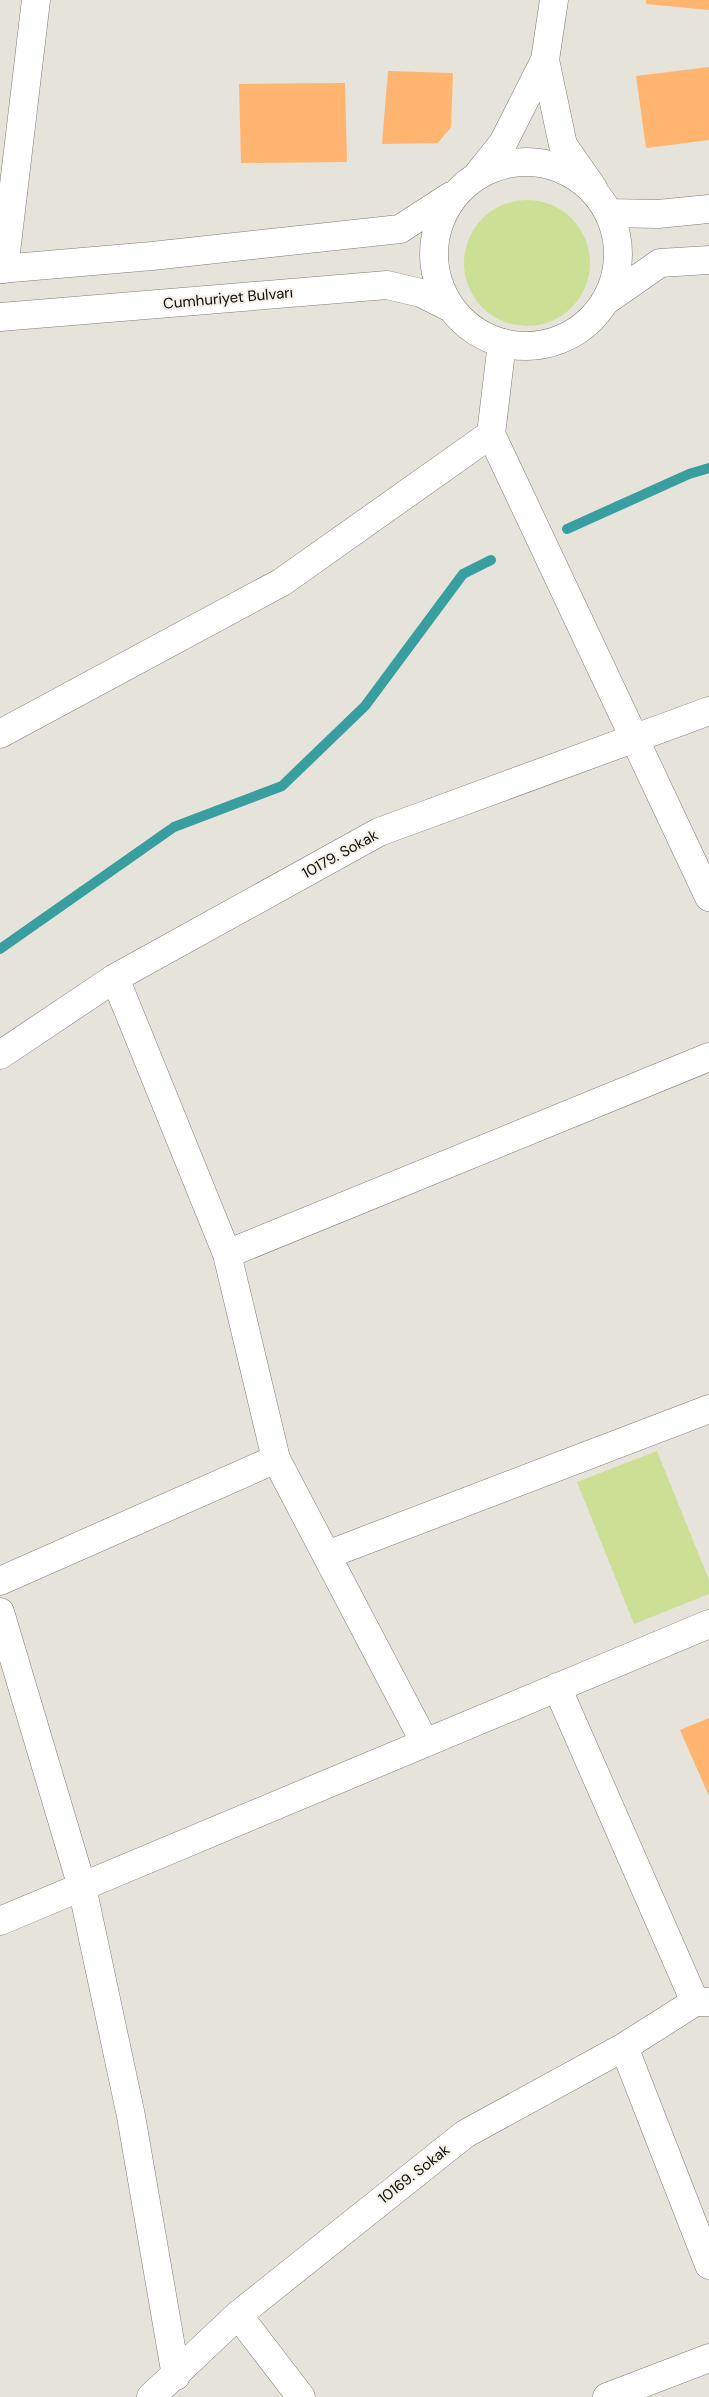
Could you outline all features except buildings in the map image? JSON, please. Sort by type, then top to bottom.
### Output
[{"type":"street","points":[[36,0],[2,269],[152,256],[400,230],[455,193],[479,173],[503,143],[545,60],[554,0]]},
{"type":"street","points":[[545,60],[563,145],[610,213],[619,242],[618,272],[607,300]]},
{"type":"street","points":[[479,173],[508,162],[539,161],[568,170],[592,188]]},
{"type":"street","points":[[455,193],[439,220],[433,250],[437,281],[451,308],[474,330],[502,344],[532,346],[562,340],[587,324],[607,300],[660,263],[709,260]]},
{"type":"street","points":[[610,213],[658,214],[709,209]]},
{"type":"street","name":"Cumhuriyet Bulvarı","points":[[0,317],[387,285],[422,293],[451,308]]},
{"type":"street","points":[[502,344],[491,434],[709,897]]},
{"type":"street","points":[[0,734],[282,582],[491,434]]},
{"type":"street","name":"10179. Sokak","points":[[0,1055],[115,978],[379,832],[709,711]]},
{"type":"street","points":[[115,978],[226,1254],[276,1459],[425,1743]]},
{"type":"street","points":[[226,1254],[709,1057]]},
{"type":"street","points":[[327,1555],[709,1409]]},
{"type":"street","points":[[0,1581],[276,1459]]},
{"type":"street","points":[[0,1612],[82,1887],[131,2116],[176,2376]]},
{"type":"street","points":[[0,1922],[709,1624]]},
{"type":"street","points":[[557,1687],[702,2002]]},
{"type":"street","name":"10169. Sokak","points":[[151,2397],[176,2376],[238,2315],[465,2134],[702,2002]]},
{"type":"street","points":[[624,2047],[709,2265]]},
{"type":"street","points":[[238,2315],[301,2397]]},
{"type":"street","points":[[607,2397],[709,2358]]},
{"type":"green space","points":[[527,200],[551,205],[572,218],[585,239],[590,263],[585,287],[572,308],[551,321],[527,326],[503,321],[482,308],[469,287],[464,263],[469,239],[482,218],[503,205]]},
{"type":"green space","points":[[657,1451],[709,1580],[709,1594],[634,1624],[577,1482]]},
{"type":"waterway","points":[[567,529],[689,474],[709,468]]},
{"type":"waterway","points":[[0,949],[174,827],[282,786],[365,706],[463,574],[491,560]]}]
